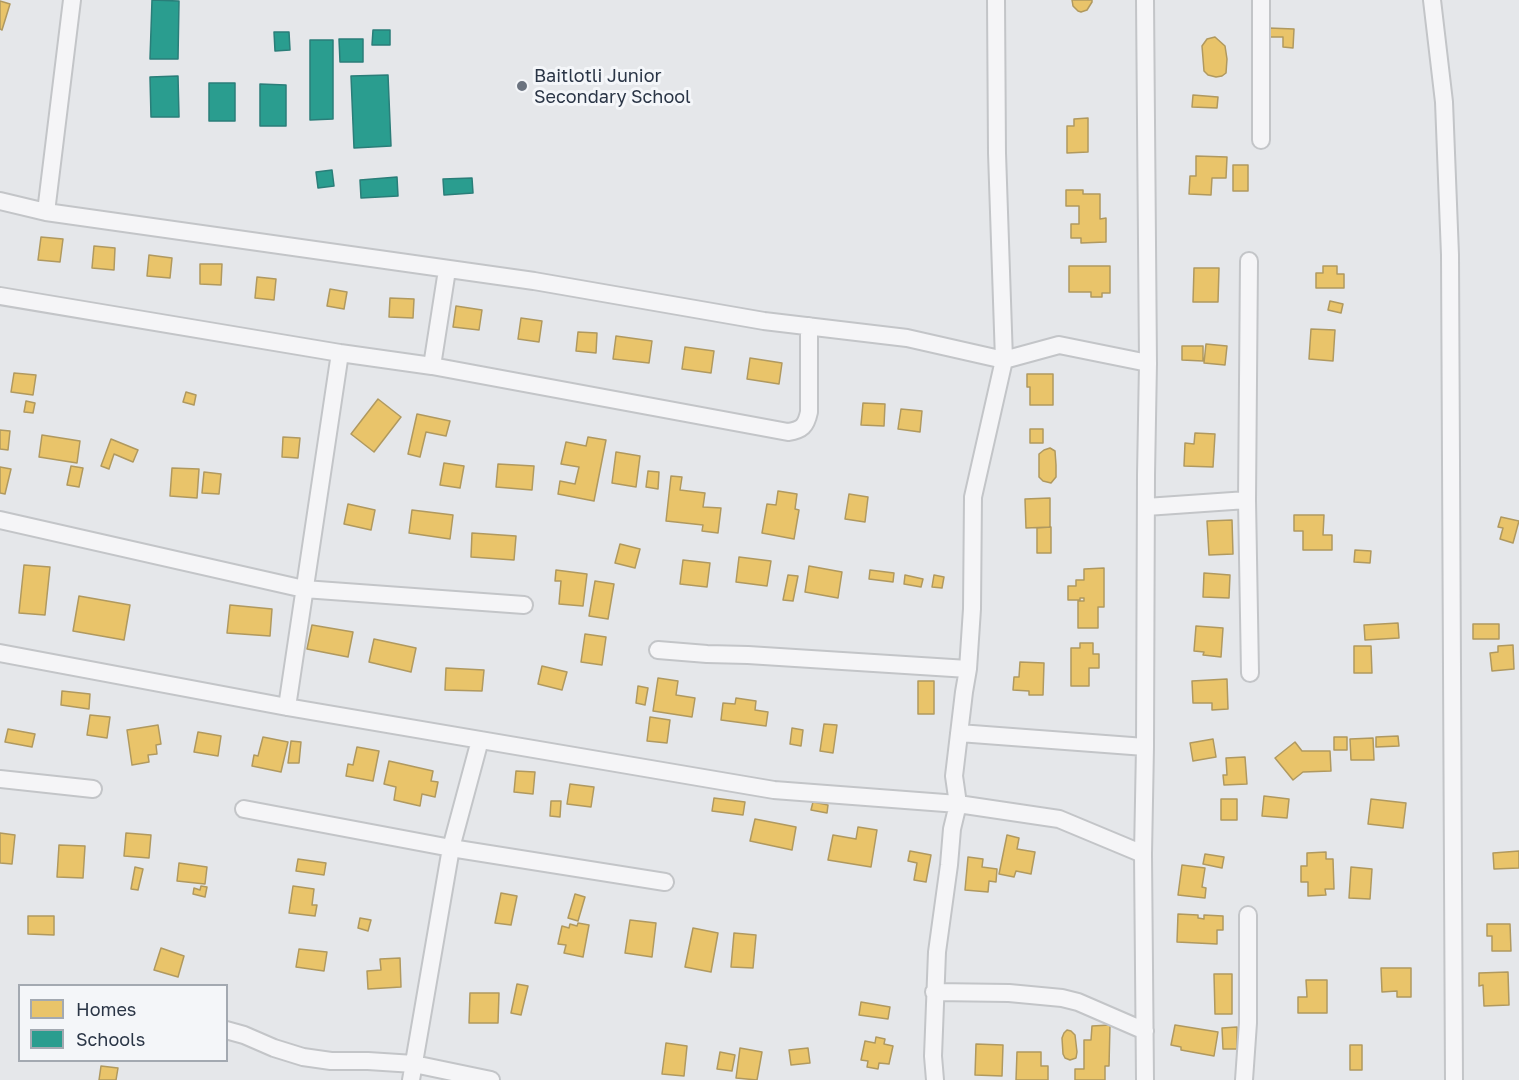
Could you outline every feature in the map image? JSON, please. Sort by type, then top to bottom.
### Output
[{"type":"street","points":[[46,212],[72,0]]},
{"type":"street","points":[[934,1080],[934,992],[937,952],[952,829],[958,804],[954,776],[968,669],[972,609],[973,497],[1004,360],[997,153],[996,0]]},
{"type":"street","points":[[1145,0],[1148,363],[1143,854],[1145,1080]]},
{"type":"street","points":[[1261,0],[1261,140]]},
{"type":"street","points":[[1432,0],[1444,102],[1450,255],[1454,1080]]},
{"type":"street","points":[[0,201],[46,212],[534,281],[764,321],[908,338],[1004,360],[1059,345],[1148,363]]},
{"type":"street","points":[[1249,261],[1247,500],[1250,673]]},
{"type":"street","points":[[432,366],[447,270]]},
{"type":"street","points":[[0,296],[340,353],[432,366],[788,432],[798,431],[806,423],[809,412],[809,326]]},
{"type":"street","points":[[287,708],[340,353]]},
{"type":"street","points":[[1146,507],[1247,500]]},
{"type":"street","points":[[0,520],[304,589],[524,605]]},
{"type":"street","points":[[658,650],[968,669]]},
{"type":"street","points":[[0,654],[287,708],[774,790],[958,804],[1059,819],[1143,854]]},
{"type":"street","points":[[959,733],[1145,747]]},
{"type":"street","points":[[413,1072],[451,848],[480,740]]},
{"type":"street","points":[[0,779],[93,789]]},
{"type":"street","points":[[244,809],[451,848],[665,882]]},
{"type":"street","points":[[1244,1080],[1248,1023],[1248,915]]},
{"type":"street","points":[[934,992],[1009,993],[1070,1000],[1145,1031]]},
{"type":"street","points":[[228,1031],[303,1057],[331,1061],[368,1060],[413,1072],[491,1080]]},
{"type":"building: Homes","points":[[1072,0],[1092,0],[1092,2],[1087,10],[1081,12],[1073,6]]},
{"type":"building: Homes","points":[[0,1],[10,4],[2,30],[0,29]]},
{"type":"building: Homes","points":[[1269,28],[1294,29],[1293,48],[1283,47],[1283,37],[1268,37]]},
{"type":"building: Homes","points":[[1215,37],[1225,46],[1227,59],[1226,73],[1216,77],[1204,71],[1202,46],[1207,39]]},
{"type":"building: Homes","points":[[1193,95],[1218,97],[1217,108],[1192,107]]},
{"type":"building: Homes","points":[[1088,118],[1088,152],[1067,153],[1067,126],[1074,126],[1074,119]]},
{"type":"building: Homes","points":[[1196,156],[1227,157],[1226,178],[1212,178],[1211,195],[1189,194],[1190,176],[1196,176]]},
{"type":"building: Homes","points":[[1233,165],[1248,165],[1248,191],[1233,191]]},
{"type":"building: Homes","points":[[1066,190],[1083,190],[1083,194],[1100,194],[1100,219],[1106,218],[1106,242],[1081,243],[1081,238],[1071,238],[1071,224],[1079,224],[1079,206],[1066,206]]},
{"type":"building: Homes","points":[[41,237],[63,239],[60,262],[38,260]]},
{"type":"building: Homes","points":[[94,246],[115,248],[114,270],[92,268]]},
{"type":"building: Homes","points":[[149,255],[172,258],[170,278],[147,276]]},
{"type":"building: Homes","points":[[200,264],[222,264],[221,285],[200,284]]},
{"type":"building: Homes","points":[[1069,266],[1110,266],[1110,293],[1102,293],[1102,297],[1091,297],[1091,292],[1069,292]]},
{"type":"building: Homes","points":[[1323,266],[1337,266],[1337,274],[1344,274],[1344,288],[1316,288],[1316,273],[1323,273]]},
{"type":"building: Homes","points":[[1194,268],[1219,268],[1218,302],[1193,302]]},
{"type":"building: Homes","points":[[257,277],[276,279],[274,300],[255,298]]},
{"type":"building: Homes","points":[[330,289],[347,292],[344,309],[327,306]]},
{"type":"building: Homes","points":[[390,298],[414,299],[413,318],[389,317]]},
{"type":"building: Homes","points":[[1330,301],[1343,304],[1341,313],[1328,310]]},
{"type":"building: Homes","points":[[456,306],[482,310],[479,330],[453,327]]},
{"type":"building: Homes","points":[[521,318],[542,321],[539,342],[518,339]]},
{"type":"building: Homes","points":[[1311,329],[1335,330],[1333,361],[1309,359]]},
{"type":"building: Homes","points":[[578,332],[597,333],[596,353],[576,351]]},
{"type":"building: Homes","points":[[616,336],[652,341],[649,363],[613,359]]},
{"type":"building: Homes","points":[[1206,344],[1227,346],[1225,365],[1204,363]]},
{"type":"building: Homes","points":[[1182,346],[1203,346],[1203,361],[1182,360]]},
{"type":"building: Homes","points":[[685,347],[714,351],[711,373],[682,369]]},
{"type":"building: Homes","points":[[750,358],[782,363],[779,384],[747,379]]},
{"type":"building: Homes","points":[[14,373],[36,375],[33,395],[11,392]]},
{"type":"building: Homes","points":[[1027,374],[1053,374],[1053,405],[1030,405]]},
{"type":"building: Homes","points":[[186,392],[196,395],[194,405],[183,402]]},
{"type":"building: Homes","points":[[378,399],[401,417],[374,452],[351,434]]},
{"type":"building: Homes","points":[[26,401],[35,403],[33,413],[24,412]]},
{"type":"building: Homes","points":[[863,403],[885,404],[884,426],[861,425]]},
{"type":"building: Homes","points":[[901,409],[922,411],[920,432],[898,429]]},
{"type":"building: Homes","points":[[417,414],[450,421],[446,436],[426,432],[420,457],[408,454]]},
{"type":"building: Homes","points":[[1030,429],[1043,429],[1043,443],[1030,443]]},
{"type":"building: Homes","points":[[0,430],[10,431],[8,450],[0,449]]},
{"type":"building: Homes","points":[[1195,433],[1215,434],[1213,467],[1184,466],[1185,443],[1194,444]]},
{"type":"building: Homes","points":[[42,435],[80,441],[77,463],[39,457]]},
{"type":"building: Homes","points":[[283,437],[300,438],[298,458],[282,457]]},
{"type":"building: Homes","points":[[588,437],[606,440],[594,501],[558,494],[560,481],[575,484],[579,467],[561,464],[566,442],[586,446]]},
{"type":"building: Homes","points":[[111,439],[138,450],[133,462],[114,454],[109,469],[101,466]]},
{"type":"building: Homes","points":[[1050,448],[1055,451],[1056,465],[1056,477],[1051,483],[1039,477],[1039,454]]},
{"type":"building: Homes","points":[[616,452],[640,456],[636,487],[612,483]]},
{"type":"building: Homes","points":[[444,463],[464,466],[460,488],[440,485]]},
{"type":"building: Homes","points":[[498,464],[534,466],[532,490],[496,487]]},
{"type":"building: Homes","points":[[71,466],[83,468],[79,487],[67,485]]},
{"type":"building: Homes","points":[[0,467],[11,469],[5,494],[0,493]]},
{"type":"building: Homes","points":[[172,468],[199,469],[197,498],[170,496]]},
{"type":"building: Homes","points":[[648,471],[659,472],[658,489],[646,487]]},
{"type":"building: Homes","points":[[204,472],[221,474],[219,494],[202,493]]},
{"type":"building: Homes","points":[[671,476],[682,477],[680,490],[705,493],[703,507],[721,508],[718,533],[702,531],[703,525],[666,521]]},
{"type":"building: Homes","points":[[778,491],[797,494],[795,509],[799,510],[794,539],[762,533],[767,504],[776,505]]},
{"type":"building: Homes","points":[[849,494],[868,497],[865,522],[845,519]]},
{"type":"building: Homes","points":[[1050,498],[1050,527],[1026,528],[1025,499]]},
{"type":"building: Homes","points":[[348,504],[375,510],[371,530],[344,524]]},
{"type":"building: Homes","points":[[412,510],[453,515],[450,539],[409,533]]},
{"type":"building: Homes","points":[[1294,515],[1324,515],[1323,535],[1332,535],[1332,550],[1303,550],[1303,531],[1294,531]]},
{"type":"building: Homes","points":[[1501,517],[1519,521],[1513,543],[1500,539],[1503,528],[1498,527]]},
{"type":"building: Homes","points":[[1232,520],[1233,554],[1209,555],[1207,521]]},
{"type":"building: Homes","points":[[1051,527],[1051,553],[1037,553],[1037,528]]},
{"type":"building: Homes","points":[[472,533],[516,536],[514,560],[471,557]]},
{"type":"building: Homes","points":[[620,544],[640,549],[635,568],[615,563]]},
{"type":"building: Homes","points":[[1355,550],[1371,551],[1370,563],[1354,562]]},
{"type":"building: Homes","points":[[739,557],[771,561],[767,586],[736,582]]},
{"type":"building: Homes","points":[[683,560],[710,563],[707,587],[680,584]]},
{"type":"building: Homes","points":[[24,565],[50,567],[45,615],[19,613]]},
{"type":"building: Homes","points":[[809,566],[842,572],[838,598],[805,592]]},
{"type":"building: Homes","points":[[1104,568],[1104,607],[1098,607],[1098,628],[1078,628],[1078,601],[1084,601],[1084,598],[1068,600],[1068,586],[1076,586],[1076,580],[1084,580],[1084,569]]},
{"type":"building: Homes","points":[[556,570],[587,574],[583,606],[559,604],[561,581],[555,581]]},
{"type":"building: Homes","points":[[870,570],[894,573],[893,582],[869,579]]},
{"type":"building: Homes","points":[[1204,573],[1230,575],[1229,598],[1203,597]]},
{"type":"building: Homes","points":[[788,575],[798,576],[793,601],[783,600]]},
{"type":"building: Homes","points":[[905,575],[923,579],[921,587],[904,584]]},
{"type":"building: Homes","points":[[934,575],[944,577],[942,588],[932,587]]},
{"type":"building: Homes","points":[[595,581],[614,584],[608,619],[589,616]]},
{"type":"building: Homes","points":[[79,596],[130,605],[124,640],[73,631]]},
{"type":"building: Homes","points":[[230,605],[272,609],[270,636],[227,633]]},
{"type":"building: Homes","points":[[1398,623],[1399,638],[1365,640],[1364,625]]},
{"type":"building: Homes","points":[[1473,624],[1499,624],[1499,639],[1473,639]]},
{"type":"building: Homes","points":[[312,625],[353,632],[348,657],[307,649]]},
{"type":"building: Homes","points":[[1196,626],[1223,628],[1221,657],[1203,655],[1204,652],[1194,651]]},
{"type":"building: Homes","points":[[585,634],[606,637],[602,665],[581,662]]},
{"type":"building: Homes","points":[[374,639],[416,648],[411,672],[369,662]]},
{"type":"building: Homes","points":[[1080,643],[1093,643],[1093,654],[1099,654],[1099,668],[1089,668],[1089,686],[1071,686],[1071,648],[1080,648]]},
{"type":"building: Homes","points":[[1513,645],[1514,669],[1492,671],[1490,653],[1498,652],[1498,646]]},
{"type":"building: Homes","points":[[1354,646],[1371,646],[1372,673],[1354,673]]},
{"type":"building: Homes","points":[[1020,662],[1044,663],[1043,695],[1029,695],[1029,691],[1013,690],[1014,677],[1019,677]]},
{"type":"building: Homes","points":[[542,666],[567,672],[562,690],[538,684]]},
{"type":"building: Homes","points":[[446,668],[484,670],[482,691],[445,690]]},
{"type":"building: Homes","points":[[658,678],[678,681],[676,695],[695,698],[692,717],[653,711]]},
{"type":"building: Homes","points":[[1227,679],[1228,709],[1212,710],[1212,703],[1193,703],[1192,681]]},
{"type":"building: Homes","points":[[918,681],[934,681],[934,714],[918,714]]},
{"type":"building: Homes","points":[[638,686],[648,688],[645,705],[636,703]]},
{"type":"building: Homes","points":[[62,691],[90,694],[89,709],[61,705]]},
{"type":"building: Homes","points":[[736,698],[756,701],[755,710],[768,712],[766,726],[721,720],[723,703],[735,704]]},
{"type":"building: Homes","points":[[90,715],[110,717],[107,738],[87,735]]},
{"type":"building: Homes","points":[[650,717],[670,720],[667,743],[647,741]]},
{"type":"building: Homes","points":[[824,724],[837,725],[833,753],[820,751]]},
{"type":"building: Homes","points":[[158,725],[161,744],[156,745],[157,754],[148,755],[149,762],[132,765],[127,730]]},
{"type":"building: Homes","points":[[792,728],[803,730],[801,746],[790,744]]},
{"type":"building: Homes","points":[[8,729],[35,734],[32,747],[5,742]]},
{"type":"building: Homes","points":[[198,732],[221,736],[218,756],[194,752]]},
{"type":"building: Homes","points":[[1398,736],[1399,746],[1376,747],[1376,737]]},
{"type":"building: Homes","points":[[263,737],[288,742],[281,772],[252,766],[254,755],[258,756]]},
{"type":"building: Homes","points":[[1334,737],[1347,737],[1347,750],[1334,750]]},
{"type":"building: Homes","points":[[1373,738],[1374,760],[1351,760],[1350,739]]},
{"type":"building: Homes","points":[[1213,739],[1216,757],[1193,761],[1190,743]]},
{"type":"building: Homes","points":[[291,741],[301,742],[299,763],[288,763]]},
{"type":"building: Homes","points":[[1295,742],[1302,751],[1330,751],[1331,771],[1303,772],[1293,780],[1275,758]]},
{"type":"building: Homes","points":[[357,747],[379,751],[373,781],[346,776],[348,764],[353,765]]},
{"type":"building: Homes","points":[[1245,757],[1247,784],[1224,785],[1223,775],[1227,775],[1226,758]]},
{"type":"building: Homes","points":[[389,761],[433,771],[431,781],[438,782],[435,797],[422,794],[420,806],[394,800],[396,787],[384,784]]},
{"type":"building: Homes","points":[[516,771],[535,772],[533,794],[514,792]]},
{"type":"building: Homes","points":[[570,784],[594,787],[591,807],[567,804]]},
{"type":"building: Homes","points":[[1264,796],[1289,799],[1287,818],[1262,816]]},
{"type":"building: Homes","points":[[714,798],[745,802],[743,815],[712,811]]},
{"type":"building: Homes","points":[[1221,799],[1237,799],[1237,820],[1221,820]]},
{"type":"building: Homes","points":[[1371,799],[1406,803],[1403,828],[1368,824]]},
{"type":"building: Homes","points":[[551,801],[561,801],[560,817],[550,816]]},
{"type":"building: Homes","points":[[813,802],[828,805],[827,813],[811,810]]},
{"type":"building: Homes","points":[[755,819],[796,827],[792,850],[750,841]]},
{"type":"building: Homes","points":[[858,827],[877,830],[871,867],[828,860],[833,835],[856,839]]},
{"type":"building: Homes","points":[[0,833],[15,835],[12,864],[0,863]]},
{"type":"building: Homes","points":[[126,833],[151,835],[149,858],[124,856]]},
{"type":"building: Homes","points":[[1007,835],[1019,838],[1017,849],[1035,852],[1031,874],[1016,871],[1014,877],[999,874]]},
{"type":"building: Homes","points":[[59,845],[85,846],[83,878],[57,877]]},
{"type":"building: Homes","points":[[910,851],[931,855],[926,882],[914,880],[917,863],[908,861]]},
{"type":"building: Homes","points":[[1519,851],[1519,868],[1494,869],[1493,853]]},
{"type":"building: Homes","points":[[1326,852],[1326,859],[1333,859],[1334,889],[1325,889],[1326,895],[1308,896],[1308,882],[1301,882],[1301,866],[1307,866],[1307,853]]},
{"type":"building: Homes","points":[[1205,854],[1224,857],[1222,868],[1203,864]]},
{"type":"building: Homes","points":[[968,857],[983,859],[982,867],[997,869],[996,882],[989,881],[988,892],[965,890]]},
{"type":"building: Homes","points":[[298,859],[326,863],[324,875],[296,871]]},
{"type":"building: Homes","points":[[179,863],[207,867],[205,884],[177,881]]},
{"type":"building: Homes","points":[[1182,865],[1205,868],[1202,887],[1206,888],[1205,898],[1178,895]]},
{"type":"building: Homes","points":[[135,867],[143,869],[138,890],[131,889]]},
{"type":"building: Homes","points":[[1351,867],[1372,869],[1370,899],[1349,898]]},
{"type":"building: Homes","points":[[201,886],[207,887],[205,897],[193,894],[194,888],[200,890]]},
{"type":"building: Homes","points":[[293,886],[314,889],[312,905],[317,905],[315,916],[289,913]]},
{"type":"building: Homes","points":[[501,893],[517,896],[511,925],[495,923]]},
{"type":"building: Homes","points":[[575,894],[585,897],[578,921],[568,918]]},
{"type":"building: Homes","points":[[1178,914],[1198,915],[1198,918],[1204,919],[1204,915],[1223,916],[1223,930],[1217,930],[1217,944],[1177,942]]},
{"type":"building: Homes","points":[[28,916],[54,916],[54,935],[28,934]]},
{"type":"building: Homes","points":[[360,918],[371,920],[368,931],[358,928]]},
{"type":"building: Homes","points":[[630,920],[656,923],[652,957],[625,953]]},
{"type":"building: Homes","points":[[578,923],[589,925],[583,957],[564,953],[566,945],[558,944],[562,926],[569,928],[570,924],[577,926]]},
{"type":"building: Homes","points":[[1487,924],[1510,924],[1511,951],[1492,951],[1492,936],[1487,936]]},
{"type":"building: Homes","points":[[693,928],[718,933],[711,972],[685,967]]},
{"type":"building: Homes","points":[[734,933],[756,935],[753,968],[731,967]]},
{"type":"building: Homes","points":[[161,948],[184,956],[178,977],[154,970]]},
{"type":"building: Homes","points":[[299,949],[327,952],[324,971],[296,967]]},
{"type":"building: Homes","points":[[400,958],[401,987],[368,989],[367,971],[381,970],[380,959]]},
{"type":"building: Homes","points":[[1381,968],[1411,968],[1411,997],[1397,997],[1397,991],[1382,992]]},
{"type":"building: Homes","points":[[1508,972],[1509,1005],[1484,1006],[1483,985],[1479,986],[1479,973]]},
{"type":"building: Homes","points":[[1214,974],[1232,974],[1232,1014],[1215,1014]]},
{"type":"building: Homes","points":[[1306,980],[1327,980],[1327,1013],[1298,1013],[1298,997],[1307,997]]},
{"type":"building: Homes","points":[[517,984],[528,986],[521,1015],[511,1013]]},
{"type":"building: Homes","points":[[470,993],[499,993],[498,1023],[469,1023]]},
{"type":"building: Homes","points":[[861,1002],[890,1007],[888,1019],[859,1015]]},
{"type":"building: Homes","points":[[1110,1025],[1109,1066],[1105,1066],[1105,1080],[1075,1080],[1075,1069],[1084,1069],[1084,1040],[1091,1040],[1092,1026]]},
{"type":"building: Homes","points":[[1175,1025],[1218,1032],[1214,1056],[1181,1050],[1181,1047],[1171,1045]]},
{"type":"building: Homes","points":[[1237,1027],[1237,1049],[1223,1049],[1222,1028]]},
{"type":"building: Homes","points":[[1067,1030],[1075,1035],[1077,1052],[1076,1058],[1070,1060],[1063,1054],[1062,1038]]},
{"type":"building: Homes","points":[[876,1037],[885,1039],[884,1044],[893,1046],[889,1064],[879,1063],[878,1069],[867,1067],[868,1061],[861,1060],[865,1041],[875,1043]]},
{"type":"building: Homes","points":[[666,1043],[687,1046],[684,1076],[662,1074]]},
{"type":"building: Homes","points":[[976,1044],[1003,1045],[1002,1076],[975,1075]]},
{"type":"building: Homes","points":[[1350,1045],[1362,1045],[1362,1070],[1350,1070]]},
{"type":"building: Homes","points":[[740,1048],[762,1052],[757,1080],[736,1078]]},
{"type":"building: Homes","points":[[808,1048],[810,1063],[791,1065],[789,1050]]},
{"type":"building: Homes","points":[[720,1052],[735,1055],[732,1071],[717,1069]]},
{"type":"building: Homes","points":[[1017,1052],[1041,1052],[1041,1066],[1048,1066],[1048,1080],[1016,1080]]},
{"type":"building: Homes","points":[[101,1066],[118,1068],[116,1080],[99,1080]]},
{"type":"building: Schools","points":[[152,0],[179,1],[178,59],[150,59]]},
{"type":"building: Schools","points":[[373,30],[390,30],[390,45],[372,45]]},
{"type":"building: Schools","points":[[274,32],[289,32],[290,50],[275,51]]},
{"type":"building: Schools","points":[[339,39],[363,39],[363,62],[340,62]]},
{"type":"building: Schools","points":[[310,40],[333,40],[333,119],[310,120]]},
{"type":"building: Schools","points":[[388,75],[391,146],[354,148],[351,76]]},
{"type":"building: Schools","points":[[178,76],[179,117],[151,117],[150,77]]},
{"type":"building: Schools","points":[[209,83],[235,83],[235,121],[209,121]]},
{"type":"building: Schools","points":[[260,84],[286,85],[286,126],[260,126]]},
{"type":"building: Schools","points":[[332,170],[334,186],[318,188],[316,172]]},
{"type":"building: Schools","points":[[397,177],[398,196],[361,198],[360,180]]},
{"type":"building: Schools","points":[[472,178],[473,193],[444,195],[443,179]]},
{"type":"place","name":"Baitlotli Junior Secondary School","points":[[522,86]]}]
